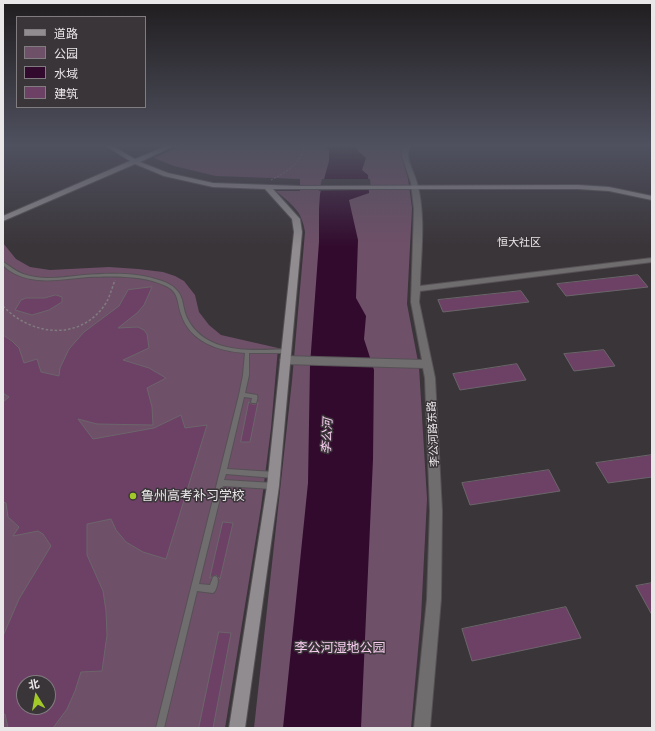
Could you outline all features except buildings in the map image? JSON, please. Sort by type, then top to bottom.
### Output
[{"type":"main road","points":[[3,219],[94,179]]},
{"type":"main road","points":[[183,179],[213,185],[578,187],[609,189],[652,198]]},
{"type":"main road","points":[[414,185],[574,183],[608,186],[652,195]]},
{"type":"main road","points":[[238,728],[274,480],[298,232],[296,219],[266,185]]},
{"type":"street","name":"李公河路东路","points":[[412,179],[418,209],[415,302],[430,378],[436,511],[434,599],[422,728]]},
{"type":"street","points":[[415,290],[652,260]]},
{"type":"street","points":[[285,355],[304,360],[427,364]]},
{"type":"lane","points":[[3,263],[13,272],[32,278],[47,279],[116,276],[150,280],[169,285],[180,295],[185,318],[190,326],[198,335],[209,343],[223,348],[247,352],[285,355]]},
{"type":"lane","points":[[160,728],[242,395],[246,375],[247,352]]},
{"type":"lane","points":[[242,395],[255,396],[254,402]]},
{"type":"lane","points":[[224,471],[274,480]]},
{"type":"lane","points":[[221,483],[274,480]]},
{"type":"lane","points":[[195,587],[213,589],[215,579]]},
{"type":"path","points":[[266,185],[275,179]]},
{"type":"path","points":[[3,306],[20,321],[36,329],[56,330],[71,327],[91,318],[100,310],[106,302],[116,276]]},
{"type":"green space","name":"李公河湿地公园","points":[[300,179],[408,179],[412,208],[407,304],[419,367],[427,499],[421,617],[411,728],[254,728],[292,381],[305,232],[304,224],[295,208],[276,191],[300,191]]},
{"type":"green space","name":"鲁州高考补习学校","points":[[3,243],[16,259],[30,267],[50,270],[109,267],[163,272],[175,276],[184,281],[195,295],[199,312],[209,325],[221,335],[278,348],[271,428],[261,507],[225,728],[3,728]]},
{"type":"water","name":"李公河","points":[[324,179],[368,179],[369,193],[349,200],[358,240],[356,298],[366,316],[364,339],[374,370],[373,459],[361,728],[283,728],[308,483],[310,365],[319,242],[320,194]]},
{"type":"pier","points":[[322,179],[370,179],[371,190],[319,191]]},
{"type":"place","name":"鲁州高考补习学校","points":[[133,496]]},
{"type":"district","name":"恒大社区","points":[[519,242]]}]
